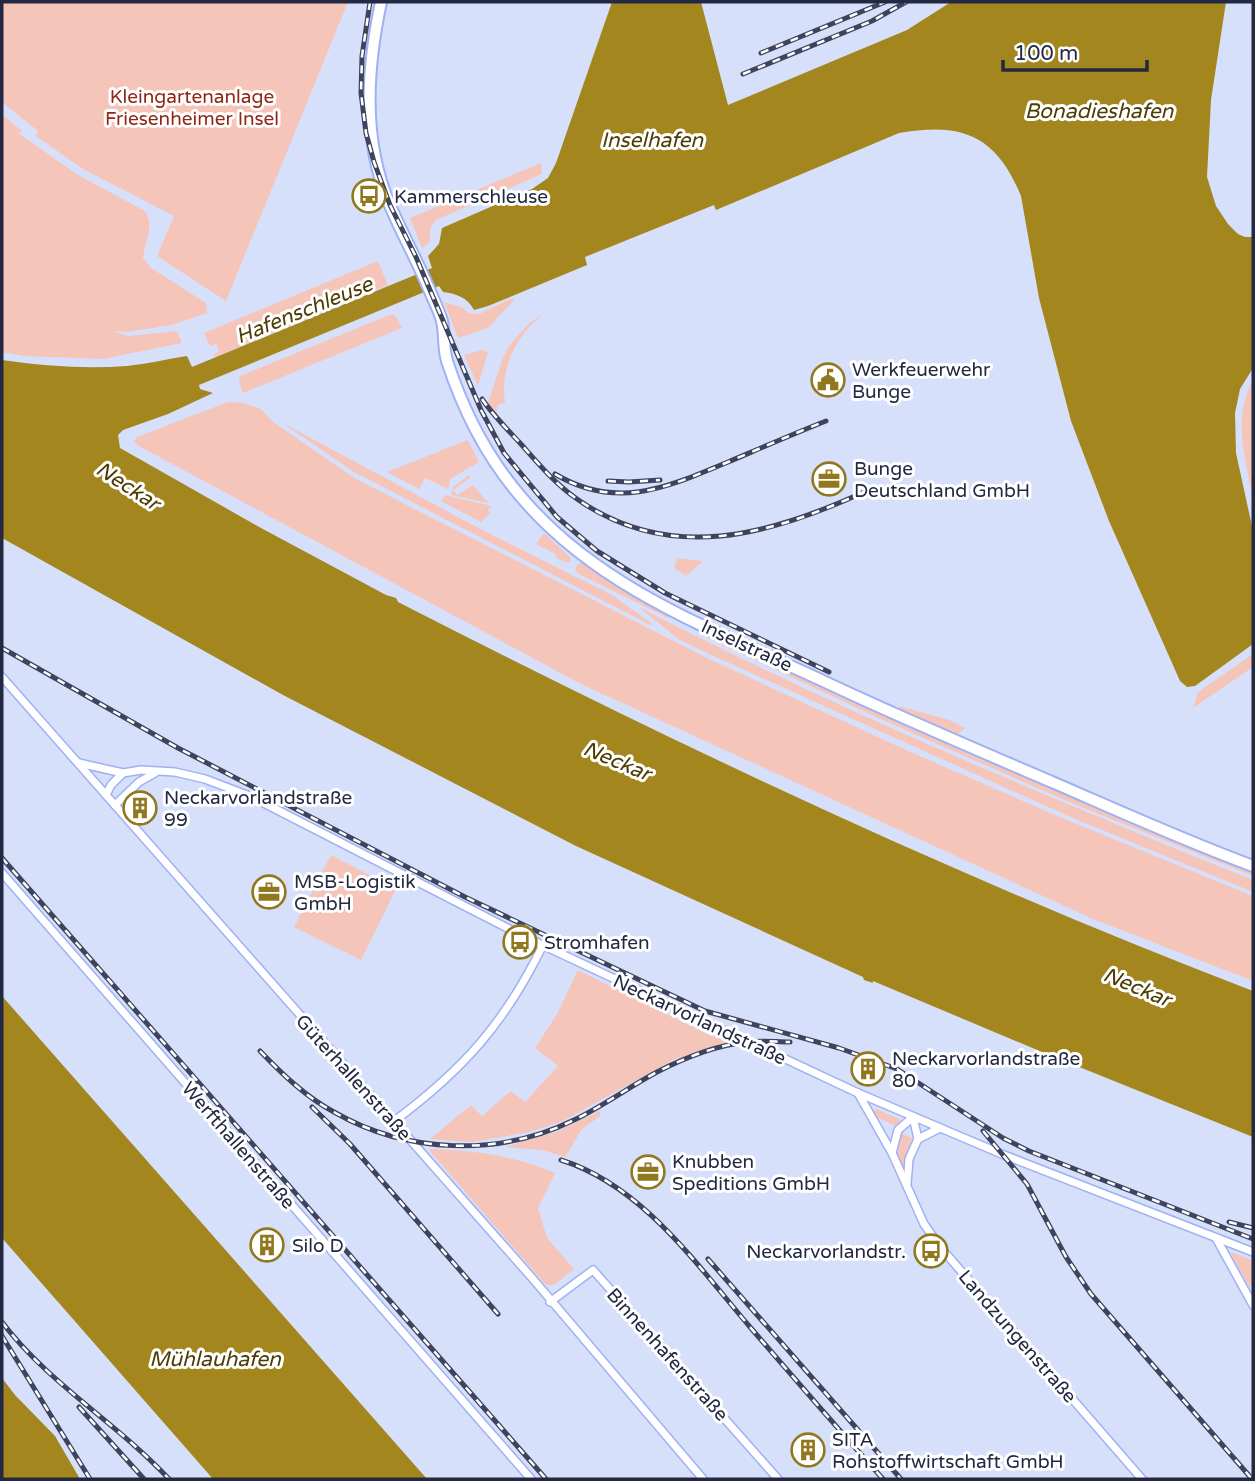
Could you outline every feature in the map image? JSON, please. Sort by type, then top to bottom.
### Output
[{"type":"street","name":"Inselstraße","points":[[381,2],[374,36],[370,80],[372,135],[385,192],[437,307],[443,323],[447,362],[474,425],[491,456],[523,499],[547,524],[580,554],[603,570],[677,612],[885,710],[1253,866]]},
{"type":"street","name":"Güterhallenstraße","points":[[2,677],[533,1279],[703,1479]]},
{"type":"street","name":"Neckarvorlandstraße","points":[[79,763],[123,773],[141,770],[155,773],[175,772],[205,779],[252,797],[544,945],[858,1093],[1004,1155],[1253,1252]]},
{"type":"street","points":[[106,795],[111,785],[123,773]]},
{"type":"street","points":[[115,805],[139,782],[155,773]]},
{"type":"street","name":"Werfthallenstraße","points":[[2,873],[531,1479]]},
{"type":"street","points":[[393,1122],[434,1090],[480,1045],[512,1004],[544,945]]},
{"type":"street","name":"Landzungenstraße","points":[[858,1093],[892,1153],[925,1224],[941,1248],[1142,1479]]},
{"type":"street","points":[[892,1153],[898,1129],[913,1117],[918,1139],[909,1159],[906,1184]]},
{"type":"street","points":[[918,1139],[940,1128]]},
{"type":"street","points":[[1215,1237],[1252,1304]]},
{"type":"street","name":"Binnenhafenstraße","points":[[550,1302],[593,1270],[778,1479]]},
{"type":"street","points":[[1252,1304],[1253,1292]]},
{"type":"green space","name":"Kleingartenanlage Friesenheimer Insel","points":[[2,2],[348,2],[226,301],[157,256],[174,216],[81,168],[36,136],[38,131],[2,102]]},
{"type":"green space","points":[[2,114],[23,132],[18,133],[78,175],[145,211],[149,228],[143,258],[151,268],[206,303],[207,313],[172,325],[127,332],[113,331],[128,336],[177,331],[182,343],[103,359],[24,356],[2,352]]},
{"type":"green space","points":[[541,163],[542,174],[436,220],[431,227],[429,243],[422,248],[410,218]]},
{"type":"green space","points":[[378,261],[388,285],[215,357],[214,354],[219,351],[216,344],[210,346],[204,333]]},
{"type":"green space","points":[[515,299],[488,328],[458,338],[444,302],[462,307],[468,313],[479,314]]},
{"type":"green space","points":[[546,312],[527,330],[513,351],[505,376],[505,403],[497,405],[497,414],[488,403],[502,360],[509,346],[528,324]]},
{"type":"green space","points":[[389,315],[395,315],[402,328],[243,393],[240,376]]},
{"type":"green space","points":[[482,350],[488,352],[478,386],[464,355]]},
{"type":"green space","points":[[1253,380],[1253,498],[1244,453],[1242,423],[1243,408]]},
{"type":"green space","points":[[228,402],[243,403],[261,409],[273,422],[356,479],[707,658],[906,750],[1062,818],[1253,896],[1253,981],[1093,919],[581,684],[134,441],[137,437]]},
{"type":"green space","points":[[281,422],[471,524],[612,595],[652,626],[354,472]]},
{"type":"green space","points":[[468,440],[479,462],[450,479],[448,489],[425,478],[419,489],[387,472]]},
{"type":"green space","points":[[469,475],[471,477],[453,490],[457,495],[473,485],[488,503],[451,495],[453,487]]},
{"type":"green space","points":[[445,495],[492,506],[488,510],[490,513],[481,522],[441,501]]},
{"type":"green space","points":[[544,533],[570,557],[570,561],[567,563],[556,558],[557,555],[536,544]]},
{"type":"green space","points":[[677,558],[703,561],[686,576],[674,568]]},
{"type":"green space","points":[[580,563],[669,616],[668,618],[577,573],[575,568]]},
{"type":"green space","points":[[639,607],[790,681],[943,751],[1253,880],[1253,892],[1068,816],[709,654],[678,639]]},
{"type":"green space","points":[[705,633],[964,752],[1253,873],[1253,876],[1069,802],[885,721],[704,636]]},
{"type":"green space","points":[[1253,654],[1253,667],[1193,708],[1198,692]]},
{"type":"green space","points":[[899,706],[949,720],[965,728],[957,735],[900,710]]},
{"type":"green space","points":[[331,855],[396,889],[361,960],[294,927]]},
{"type":"green space","points":[[578,970],[730,1043],[675,1059],[563,1121],[530,1132],[472,1142],[430,1139],[471,1105],[482,1116],[511,1091],[525,1102],[558,1066],[535,1048],[557,1014]]},
{"type":"green space","points":[[876,1109],[901,1120],[896,1126],[878,1118],[874,1111]]},
{"type":"green space","points":[[600,1111],[600,1116],[582,1129],[565,1157],[543,1150],[505,1147],[556,1132]]},
{"type":"green space","points":[[901,1133],[912,1138],[903,1170],[897,1152]]},
{"type":"green space","points":[[428,1149],[493,1155],[555,1173],[538,1208],[547,1238],[574,1269],[554,1285],[546,1285]]},
{"type":"green space","points":[[1232,1252],[1253,1261],[1250,1288],[1231,1254]]},
{"type":"water","points":[[612,2],[701,2],[728,105],[907,30],[951,2],[1226,2],[1211,100],[1207,177],[1216,206],[1228,224],[1238,234],[1253,237],[1253,368],[1240,389],[1235,413],[1236,453],[1253,531],[1253,644],[1195,686],[1187,687],[1180,681],[1109,521],[1071,421],[1039,298],[1021,196],[1011,175],[988,146],[959,132],[921,130],[899,133],[716,210],[714,205],[585,257],[587,265],[488,306],[474,310],[465,299],[443,292],[439,286],[199,385],[200,389],[213,393],[168,414],[123,430],[118,435],[120,448],[261,528],[396,598],[398,602],[714,758],[1035,903],[1253,991],[1253,1137],[873,981],[864,980],[863,977],[576,846],[283,695],[2,538],[2,360],[112,367],[187,356],[192,367],[432,268],[428,256],[439,244],[442,228],[532,189],[548,178],[556,163]]},
{"type":"water","name":"Mühlauhafen","points":[[2,996],[427,1479],[213,1479],[2,1238]]},
{"type":"water","points":[[2,1378],[55,1436],[80,1479],[2,1479]]},
{"type":"railway","points":[[370,2],[362,56],[361,93],[366,133],[374,162],[390,205],[416,257],[481,410],[504,453],[557,517],[597,551],[665,593],[829,672]]},
{"type":"railway","points":[[761,53],[885,2]]},
{"type":"railway","points":[[743,74],[872,21],[906,2]]},
{"type":"railway","points":[[482,399],[540,466],[569,493],[612,519],[648,531],[684,537],[720,536],[756,530],[793,520],[864,492]]},
{"type":"railway","points":[[555,474],[578,485],[600,491],[621,493],[663,487],[826,421]]},
{"type":"railway","points":[[608,481],[660,480]]},
{"type":"railway","points":[[2,648],[178,748],[465,897],[705,1011],[839,1048],[897,1069],[1003,1138],[1029,1151],[1253,1239]]},
{"type":"railway","points":[[2,858],[546,1479]]},
{"type":"railway","points":[[260,1051],[304,1092],[362,1126],[422,1143],[453,1146],[484,1145],[545,1132],[585,1115],[667,1067],[713,1049],[753,1041],[790,1042]]},
{"type":"railway","points":[[312,1107],[350,1144],[498,1314]]},
{"type":"railway","points":[[983,1131],[1027,1184],[1066,1257],[1091,1294],[1252,1479]]},
{"type":"railway","points":[[561,1160],[618,1188],[666,1230],[883,1479]]},
{"type":"railway","points":[[1229,1222],[1253,1228]]},
{"type":"railway","points":[[708,1259],[901,1479]]},
{"type":"railway","points":[[2,1322],[20,1344],[61,1384],[127,1439],[169,1479]]},
{"type":"railway","points":[[2,1336],[90,1479]]},
{"type":"railway","points":[[79,1407],[144,1479]]},
{"type":"place","name":"Kammerschleuse","points":[[369,196]]},
{"type":"place","name":"Werkfeuerwehr Bunge","points":[[828,380]]},
{"type":"place","name":"Bunge Deutschland GmbH","points":[[829,479]]},
{"type":"place","name":"Neckarvorlandstraße 99","points":[[140,808]]},
{"type":"place","name":"MSB-Logistik GmbH","points":[[269,892]]},
{"type":"place","name":"Stromhafen","points":[[520,942]]},
{"type":"place","name":"Neckarvorlandstraße 80","points":[[868,1069]]},
{"type":"place","name":"Knubben Speditions GmbH","points":[[648,1172]]},
{"type":"place","name":"Silo D","points":[[267,1245]]},
{"type":"place","name":"Neckarvorlandstr.","points":[[931,1251]]},
{"type":"place","name":"SITA Rohstoffwirtschaft GmbH","points":[[808,1450]]},
{"type":"water label","name":"Bonadieshafen","points":[[1099,111]]},
{"type":"water label","name":"Inselhafen","points":[[652,140]]},
{"type":"water label","name":"Hafenschleuse","points":[[304,310]]},
{"type":"water label","name":"Neckar","points":[[128,486]]},
{"type":"water label","name":"Neckar","points":[[617,761]]},
{"type":"water label","name":"Neckar","points":[[1137,987]]}]
